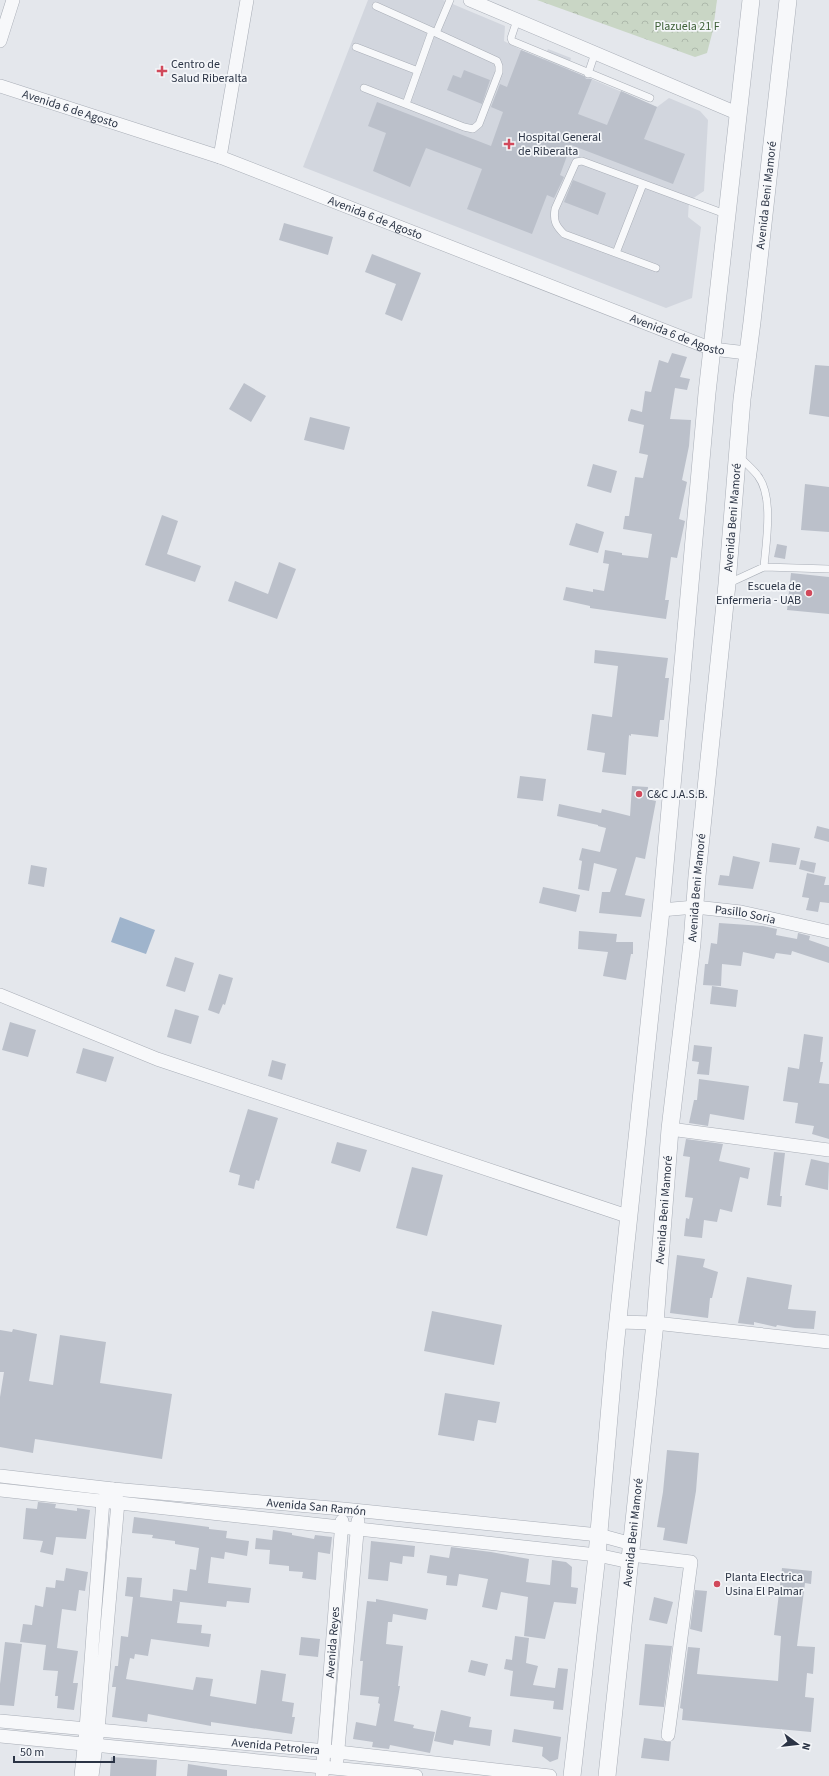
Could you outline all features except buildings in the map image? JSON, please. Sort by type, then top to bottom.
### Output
[{"type":"street","points":[[0,42],[13,0]]},
{"type":"street","points":[[220,157],[247,0]]},
{"type":"street","points":[[470,0],[739,114]]},
{"type":"street","points":[[572,1776],[597,1555],[618,1322],[661,910],[712,349],[751,0]]},
{"type":"street","name":"Avenida Beni Mamoré","points":[[607,1776],[655,1324],[670,1129],[695,907],[748,353],[788,0]]},
{"type":"street","name":"Avenida 6 de Agosto","points":[[0,86],[220,157],[712,349],[748,353]]},
{"type":"street","name":"Pasillo Soria","points":[[661,910],[695,907],[741,912],[829,932]]},
{"type":"street","points":[[0,995],[158,1059],[630,1217]]},
{"type":"street","points":[[670,1129],[829,1150]]},
{"type":"street","points":[[618,1322],[655,1324],[829,1342]]},
{"type":"street","name":"Avenida San Ramón","points":[[0,1476],[113,1489],[343,1509],[599,1535],[631,1553]]},
{"type":"street","points":[[81,1776],[90,1744],[92,1729],[118,1502],[113,1489],[103,1500],[92,1729]]},
{"type":"street","name":"Avenida San Ramón","points":[[0,1490],[103,1500],[342,1528],[597,1555],[631,1553]]},
{"type":"street","name":"Avenida Reyes","points":[[322,1771],[343,1509]]},
{"type":"street","name":"Avenida Reyes","points":[[336,1772],[359,1511]]},
{"type":"street","points":[[631,1553],[691,1562],[668,1735]]},
{"type":"street","name":"Avenida Petrolera","points":[[0,1721],[338,1752],[550,1776]]},
{"type":"street","name":"Avenida Petrolera","points":[[0,1736],[90,1744],[322,1771],[416,1776]]},
{"type":"street","points":[[90,1744],[92,1776]]},
{"type":"lane","points":[[406,104],[434,32],[450,0]]},
{"type":"lane","points":[[364,88],[464,127],[473,129],[478,124],[499,72],[497,61],[376,6]]},
{"type":"lane","points":[[517,20],[511,38],[512,42],[650,98]]},
{"type":"lane","points":[[356,47],[418,72]]},
{"type":"lane","points":[[588,74],[595,53]]},
{"type":"lane","points":[[656,268],[564,234],[556,225],[554,217],[556,209],[576,162],[582,161],[728,215]]},
{"type":"lane","points":[[616,253],[643,184]]},
{"type":"lane","points":[[738,454],[759,477],[766,497],[768,515],[764,567]]},
{"type":"lane","points":[[727,584],[764,567],[829,569]]},
{"type":"shaded area","name":"Hospital General de Riberalta","points":[[368,0],[443,0],[505,26],[504,41],[521,50],[544,59],[548,49],[571,58],[568,69],[657,107],[669,98],[700,111],[708,120],[704,191],[689,201],[688,217],[701,227],[692,298],[666,308],[303,167]]},
{"type":"green space","name":"Plazuela 21 F","points":[[537,0],[717,0],[713,30],[707,53],[695,57]]},
{"type":"water","points":[[120,917],[155,930],[146,954],[111,942]]},
{"type":"place","name":"Centro de Salud Riberalta","points":[[162,71]]},
{"type":"place","name":"Hospital General de Riberalta","points":[[509,144]]},
{"type":"place","name":"Escuela de Enfermeria - UAB","points":[[809,593]]},
{"type":"place","name":"C&C J.A.S.B.","points":[[639,794]]},
{"type":"place","name":"Planta Electrica Usina El Palmar","points":[[717,1584]]}]
